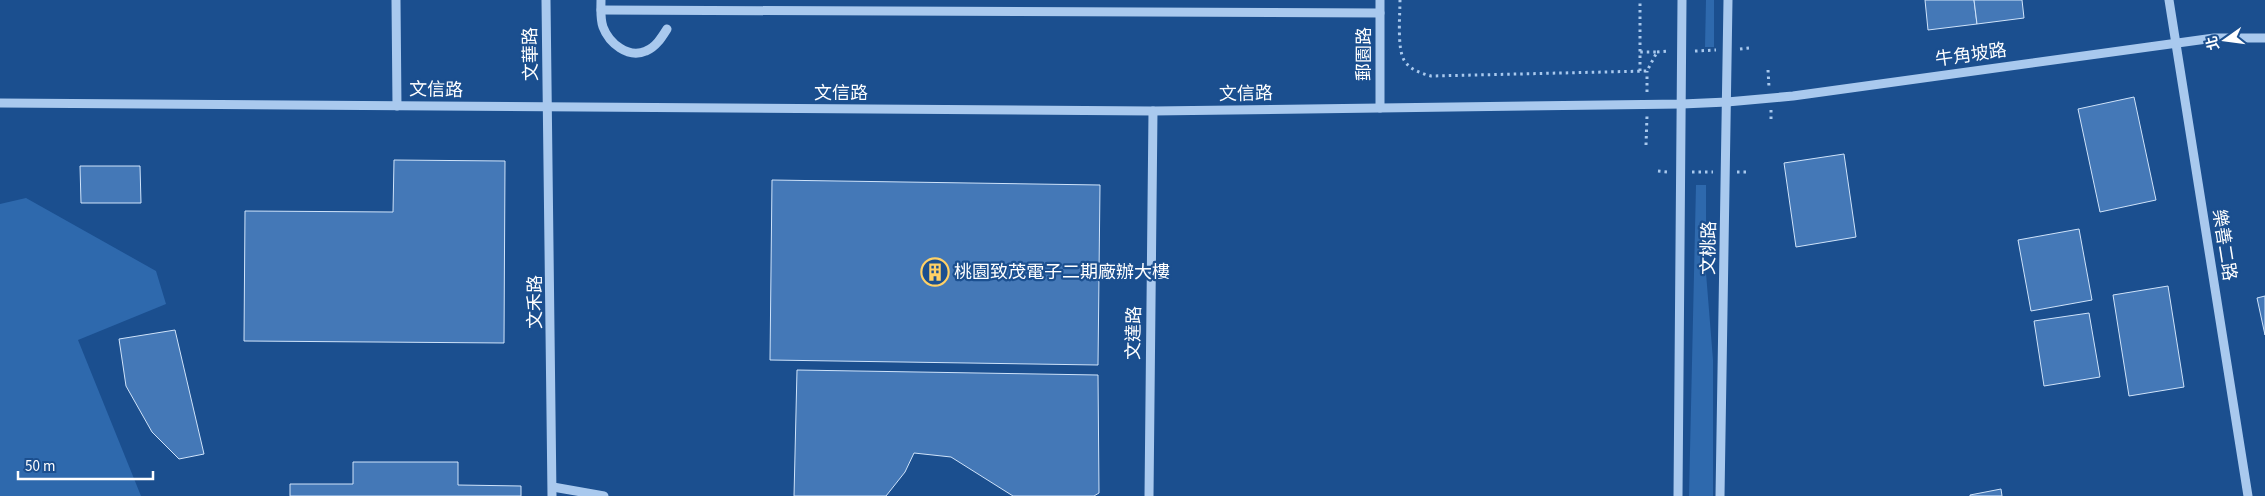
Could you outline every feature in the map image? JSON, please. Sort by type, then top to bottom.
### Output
[{"type":"street","points":[[396,0],[397,106]]},
{"type":"street","name":"文華路","points":[[546,0],[548,107]]},
{"type":"street","points":[[601,0],[602,25],[608,38],[620,49],[646,52],[659,42],[667,29]]},
{"type":"street","name":"郵園路","points":[[1380,0],[1380,108]]},
{"type":"street","name":"文桃路","points":[[1678,496],[1682,0]]},
{"type":"street","name":"文桃路","points":[[1720,496],[1728,0]]},
{"type":"street","name":"樂善二路","points":[[2168,0],[2248,496]]},
{"type":"street","points":[[601,10],[1380,13]]},
{"type":"street","name":"牛角坡路","points":[[1682,104],[1793,96],[2214,38],[2265,38]]},
{"type":"street","name":"文信路","points":[[0,103],[1153,111],[1682,104]]},
{"type":"street","name":"文禾路","points":[[548,107],[552,491]]},
{"type":"street","name":"文達路","points":[[1149,496],[1153,111]]},
{"type":"street","points":[[552,491],[604,496]]},
{"type":"path","points":[[1400,0],[1400,42],[1403,59],[1416,71],[1431,76],[1647,71],[1657,52]]},
{"type":"path","points":[[1640,0],[1640,71]]},
{"type":"path","points":[[1640,52],[1749,48]]},
{"type":"path","points":[[1658,171],[1748,172]]},
{"type":"shaded area","points":[[1706,0],[1714,0],[1714,47],[1705,47]]},
{"type":"shaded area","points":[[1696,185],[1706,185],[1706,273],[1713,360],[1713,496],[1689,496]]},
{"type":"shaded area","points":[[26,198],[156,271],[166,304],[78,340],[141,496],[0,496],[0,204]]},
{"type":"building","points":[[1925,0],[1974,0],[1977,24],[1928,30]]},
{"type":"building","points":[[1974,0],[2022,0],[2024,18],[1977,24]]},
{"type":"building","points":[[2134,97],[2156,200],[2100,212],[2078,109]]},
{"type":"building","points":[[1844,154],[1856,237],[1796,247],[1784,163]]},
{"type":"building","points":[[394,160],[505,161],[504,343],[244,341],[245,211],[393,212]]},
{"type":"building","points":[[80,166],[140,166],[141,203],[81,203]]},
{"type":"building","name":"桃園致茂電子二期廠辦大樓","points":[[772,180],[1100,185],[1098,365],[770,360]]},
{"type":"building","points":[[2079,229],[2092,300],[2031,311],[2018,240]]},
{"type":"building","points":[[2168,286],[2184,387],[2129,396],[2113,295]]},
{"type":"building","points":[[2265,296],[2265,335],[2257,298]]},
{"type":"building","points":[[2089,313],[2100,377],[2044,386],[2034,321]]},
{"type":"building","points":[[175,330],[204,454],[179,459],[152,432],[126,386],[119,339]]},
{"type":"building","points":[[797,370],[1098,375],[1099,493],[1094,496],[1013,496],[951,457],[914,453],[905,472],[886,496],[794,496]]},
{"type":"building","points":[[353,462],[458,462],[458,485],[521,486],[521,496],[290,496],[290,484],[353,484]]},
{"type":"building","points":[[2001,489],[2002,496],[1970,496],[1970,495]]},
{"type":"place","name":"桃園致茂電子二期廠辦大樓","points":[[935,272]]}]
